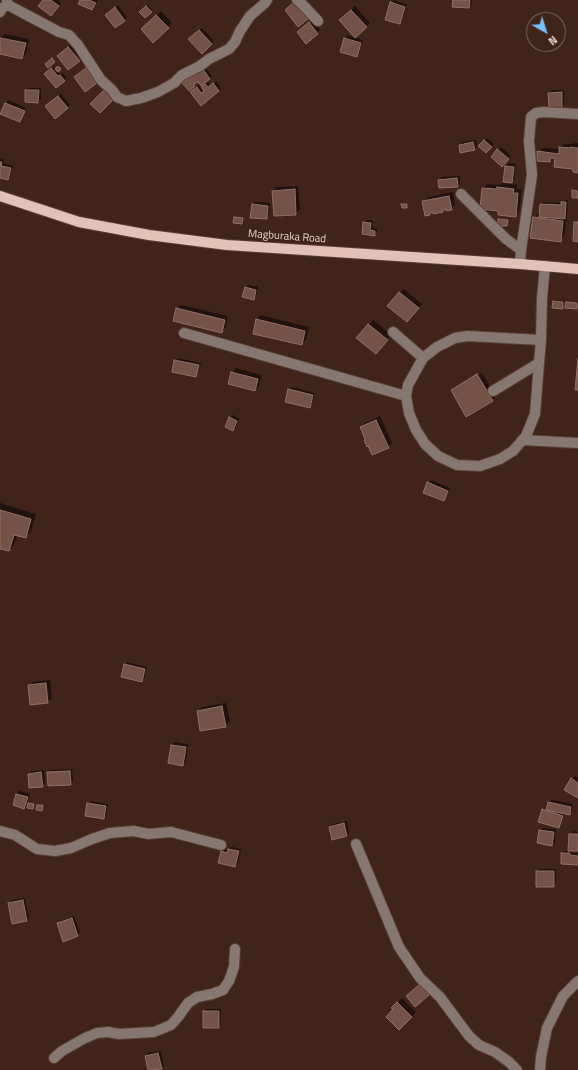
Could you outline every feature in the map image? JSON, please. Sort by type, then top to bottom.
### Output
[{"type":"main road","name":"Magburaka Road","points":[[0,196],[79,222],[149,235],[227,245],[578,269]]},
{"type":"street","points":[[0,12],[8,2],[59,32],[69,35],[78,45],[101,80],[117,97],[126,101],[158,92],[174,83],[182,75],[229,49],[235,42],[250,16],[267,0]]},
{"type":"street","points":[[297,0],[318,21]]},
{"type":"street","points":[[520,264],[532,175],[529,141],[531,117],[536,113],[544,112],[578,114]]},
{"type":"street","points":[[461,194],[506,239],[521,250]]},
{"type":"street","points":[[541,340],[468,336],[455,338],[437,347],[423,358],[408,385],[406,396],[409,413],[413,424],[425,444],[438,456],[457,465],[480,466],[500,459],[513,451],[526,436],[534,414],[541,340],[542,298],[545,266]]},
{"type":"street","points":[[393,332],[423,358]]},
{"type":"street","points":[[184,333],[406,396]]},
{"type":"street","points":[[493,391],[539,363]]},
{"type":"street","points":[[523,440],[578,443]]},
{"type":"street","points":[[0,831],[15,835],[36,849],[55,851],[71,848],[110,833],[134,831],[148,834],[171,832],[221,845]]},
{"type":"street","points":[[356,844],[399,947],[420,978],[440,996],[469,1036],[479,1045],[495,1052],[517,1070]]},
{"type":"street","points":[[54,1058],[62,1051],[97,1033],[108,1032],[119,1034],[154,1032],[171,1025],[188,1003],[197,997],[223,990],[229,981],[234,967],[236,949]]},
{"type":"street","points":[[541,1069],[541,1057],[547,1028],[563,996],[578,981]]},
{"type":"building","points":[[43,0],[51,0],[59,6],[51,16],[38,6]]},
{"type":"building","points":[[80,0],[89,0],[96,3],[92,10],[78,4]]},
{"type":"building","points":[[453,0],[470,0],[469,8],[452,7]]},
{"type":"building","points":[[294,2],[308,19],[298,27],[285,10]]},
{"type":"building","points":[[390,2],[405,7],[400,24],[385,20]]},
{"type":"building","points":[[146,6],[152,12],[145,18],[139,12]]},
{"type":"building","points":[[115,7],[125,21],[115,28],[105,15]]},
{"type":"building","points":[[351,10],[367,27],[355,38],[339,20]]},
{"type":"building","points":[[156,15],[169,28],[153,43],[141,29]]},
{"type":"building","points":[[309,22],[318,34],[306,44],[297,32]]},
{"type":"building","points":[[199,30],[212,44],[202,54],[188,39]]},
{"type":"building","points":[[0,38],[26,43],[22,59],[0,54]]},
{"type":"building","points":[[344,38],[361,43],[357,57],[340,52]]},
{"type":"building","points":[[68,47],[80,61],[68,70],[57,56]]},
{"type":"building","points":[[52,58],[55,62],[48,68],[45,64]]},
{"type":"building","points":[[58,66],[61,69],[58,72],[55,69]]},
{"type":"building","points":[[51,68],[65,81],[56,88],[44,74]]},
{"type":"building","points":[[86,68],[97,83],[85,92],[74,77]]},
{"type":"building","points":[[202,68],[210,79],[201,86],[198,82],[194,84],[195,86],[189,91],[182,83]]},
{"type":"building","points":[[213,83],[219,91],[201,106],[190,92],[197,87],[201,93],[204,91],[201,87],[205,84],[208,87]]},
{"type":"building","points":[[106,88],[116,97],[100,113],[90,104]]},
{"type":"building","points":[[25,90],[39,90],[38,103],[25,102]]},
{"type":"building","points":[[562,92],[562,108],[549,108],[548,93]]},
{"type":"building","points":[[58,96],[68,108],[55,119],[45,106]]},
{"type":"building","points":[[5,103],[25,111],[20,122],[0,114]]},
{"type":"building","points":[[484,140],[492,147],[486,153],[478,146]]},
{"type":"building","points":[[473,142],[475,150],[460,153],[459,145]]},
{"type":"building","points":[[559,147],[578,148],[578,173],[573,172],[573,169],[554,167],[555,158],[550,158],[550,162],[537,161],[537,151],[559,154]]},
{"type":"building","points":[[497,149],[509,159],[502,167],[491,157]]},
{"type":"building","points":[[0,162],[2,162],[1,166],[11,168],[8,180],[0,178]]},
{"type":"building","points":[[505,166],[514,167],[512,183],[503,182]]},
{"type":"building","points":[[457,178],[458,187],[439,188],[438,180]]},
{"type":"building","points":[[497,187],[514,189],[513,193],[518,193],[516,217],[498,215],[498,211],[480,209],[482,188],[497,189]]},
{"type":"building","points":[[295,189],[296,215],[274,216],[272,191]]},
{"type":"building","points":[[572,190],[578,191],[578,198],[572,198]]},
{"type":"building","points":[[449,196],[452,210],[446,211],[446,209],[443,210],[443,212],[433,214],[433,212],[430,213],[430,215],[425,216],[422,201]]},
{"type":"building","points":[[561,202],[566,202],[565,219],[539,217],[540,204],[561,205]]},
{"type":"building","points":[[252,204],[268,206],[267,219],[250,218]]},
{"type":"building","points":[[401,204],[407,204],[407,208],[402,208]]},
{"type":"building","points":[[234,217],[243,218],[242,224],[233,223]]},
{"type":"building","points":[[533,217],[563,221],[561,242],[530,238]]},
{"type":"building","points":[[498,219],[508,220],[507,226],[498,226]]},
{"type":"building","points":[[363,222],[371,223],[370,230],[375,231],[375,236],[362,234]]},
{"type":"building","points":[[574,222],[578,222],[578,242],[573,241]]},
{"type":"building","points":[[245,287],[256,290],[254,300],[242,297]]},
{"type":"building","points":[[399,292],[419,308],[407,322],[387,306]]},
{"type":"building","points":[[553,301],[563,302],[563,309],[552,308]]},
{"type":"building","points":[[566,302],[577,303],[577,309],[565,308]]},
{"type":"building","points":[[176,308],[225,320],[222,333],[173,321]]},
{"type":"building","points":[[256,319],[305,331],[302,345],[253,334]]},
{"type":"building","points":[[368,324],[388,340],[376,354],[356,338]]},
{"type":"building","points":[[578,358],[578,390],[575,390]]},
{"type":"building","points":[[174,360],[199,365],[196,377],[172,372]]},
{"type":"building","points":[[231,372],[258,379],[255,391],[228,384]]},
{"type":"building","points":[[477,374],[493,401],[466,417],[451,390]]},
{"type":"building","points":[[288,389],[313,395],[310,408],[285,402]]},
{"type":"building","points":[[229,417],[237,421],[233,431],[225,427]]},
{"type":"building","points":[[376,420],[389,448],[372,455],[364,440],[365,439],[360,427]]},
{"type":"building","points":[[427,482],[448,491],[444,501],[423,493]]},
{"type":"building","points":[[0,510],[31,519],[26,538],[14,535],[9,551],[0,549]]},
{"type":"building","points":[[124,664],[145,669],[142,682],[121,677]]},
{"type":"building","points":[[46,683],[48,703],[30,705],[28,685]]},
{"type":"building","points":[[222,706],[226,727],[200,731],[197,711]]},
{"type":"building","points":[[171,745],[186,747],[183,766],[168,763]]},
{"type":"building","points":[[70,771],[71,785],[48,786],[47,772]]},
{"type":"building","points":[[41,772],[43,787],[29,788],[28,774]]},
{"type":"building","points":[[571,778],[578,783],[578,798],[564,790]]},
{"type":"building","points":[[16,794],[28,797],[24,809],[13,805]]},
{"type":"building","points":[[548,802],[571,807],[570,815],[546,810]]},
{"type":"building","points":[[28,803],[34,804],[33,809],[27,808]]},
{"type":"building","points":[[87,803],[106,806],[104,819],[85,816]]},
{"type":"building","points":[[37,805],[43,805],[42,811],[36,810]]},
{"type":"building","points":[[542,809],[563,816],[559,828],[538,822]]},
{"type":"building","points":[[344,823],[347,836],[332,840],[329,827]]},
{"type":"building","points":[[539,830],[554,832],[552,846],[537,843]]},
{"type":"building","points":[[569,834],[578,834],[578,851],[568,851]]},
{"type":"building","points":[[228,849],[239,851],[235,867],[218,863],[221,851],[227,853]]},
{"type":"building","points":[[561,853],[570,853],[570,855],[578,856],[578,865],[561,864]]},
{"type":"building","points":[[536,871],[554,871],[554,887],[536,887]]},
{"type":"building","points":[[23,900],[27,921],[12,924],[8,903]]},
{"type":"building","points":[[72,918],[78,936],[63,942],[57,923]]},
{"type":"building","points":[[420,984],[429,995],[415,1007],[406,996]]},
{"type":"building","points":[[397,1002],[412,1017],[399,1030],[386,1017],[393,1009],[391,1008]]},
{"type":"building","points":[[203,1011],[219,1011],[219,1028],[203,1028]]},
{"type":"building","points":[[158,1053],[162,1069],[148,1070],[145,1056]]}]
